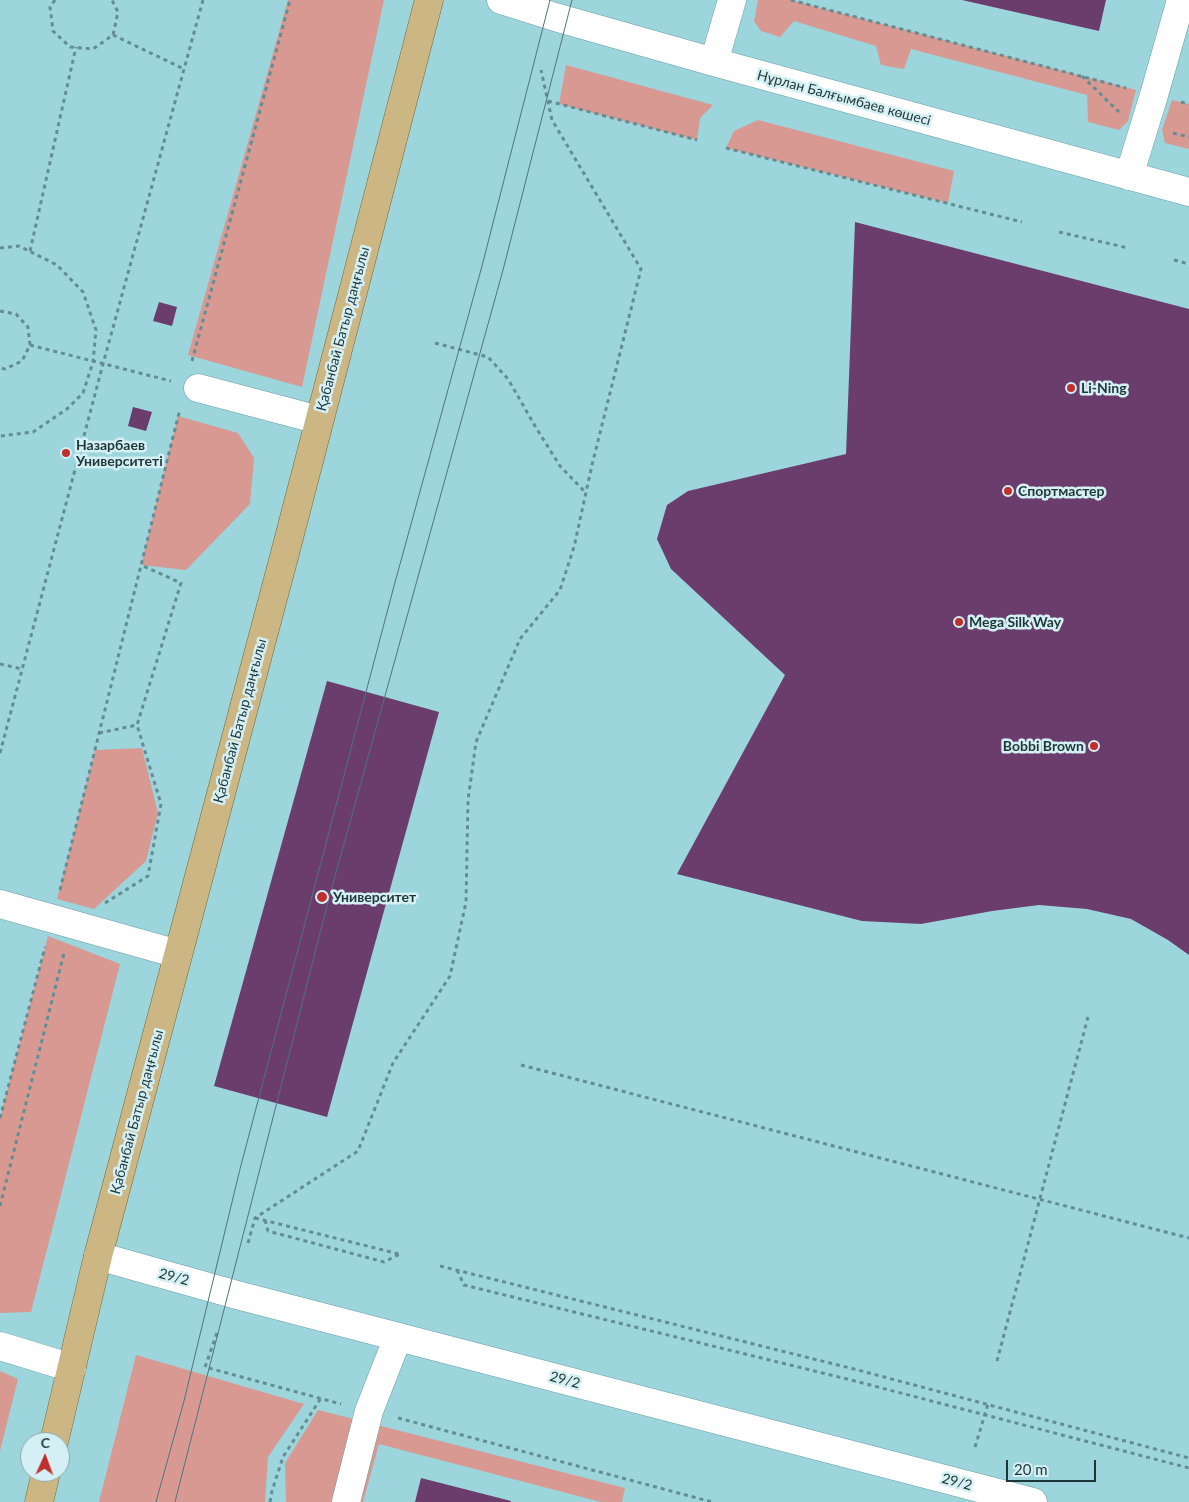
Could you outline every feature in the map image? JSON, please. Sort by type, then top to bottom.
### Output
[{"type":"main road","name":"Қабанбай Батыр даңғылы","points":[[56,1432],[98,1256],[430,0]]},
{"type":"main road","points":[[39,1502],[44,1482]]},
{"type":"street","name":"Нұрлан Балғымбаев көшесі","points":[[501,0],[554,17],[714,62],[1189,192]]},
{"type":"street","points":[[714,62],[732,0]]},
{"type":"street","points":[[1129,176],[1181,0]]},
{"type":"street","points":[[192,387],[319,420]]},
{"type":"street","points":[[0,904],[178,954]]},
{"type":"street","name":"29/2","points":[[98,1256],[398,1337],[1033,1502]]},
{"type":"street","points":[[346,1502],[369,1411],[398,1337]]},
{"type":"street","points":[[0,1346],[72,1368]]},
{"type":"path","points":[[55,0],[50,7],[53,31],[70,47],[93,48],[112,35],[118,12],[112,0]]},
{"type":"path","points":[[0,753],[103,364],[203,0]]},
{"type":"path","points":[[0,1206],[62,922],[99,733],[141,565],[192,387],[290,0]]},
{"type":"path","points":[[791,0],[1082,76]]},
{"type":"path","points":[[112,35],[184,69]]},
{"type":"path","points":[[30,251],[76,47]]},
{"type":"path","points":[[248,1243],[255,1218],[358,1150],[393,1063],[450,976],[466,902],[468,800],[476,742],[520,638],[560,590],[574,546],[641,269],[552,120],[541,70]]},
{"type":"path","points":[[548,101],[697,140]]},
{"type":"path","points":[[726,148],[1022,222]]},
{"type":"path","points":[[1059,232],[1128,248]]},
{"type":"path","points":[[0,248],[19,246],[57,265],[83,292],[96,330],[93,362],[83,393],[67,409],[33,432],[0,436]]},
{"type":"path","points":[[1174,260],[1189,264]]},
{"type":"path","points":[[0,311],[16,314],[28,327],[30,345],[22,361],[5,369],[0,368]]},
{"type":"path","points":[[435,342],[488,357],[508,379],[560,466],[586,494]]},
{"type":"path","points":[[30,345],[192,387]]},
{"type":"path","points":[[0,1118],[62,922],[148,876],[161,804],[137,725],[181,583],[141,565]]},
{"type":"path","points":[[0,664],[22,668]]},
{"type":"path","points":[[99,733],[137,725]]},
{"type":"path","points":[[997,1361],[1088,1017]]},
{"type":"path","points":[[521,1065],[1189,1238]]},
{"type":"path","points":[[255,1218],[265,1220],[400,1254],[384,1262],[268,1231],[265,1220]]},
{"type":"path","points":[[440,1266],[854,1368],[1189,1458]]},
{"type":"path","points":[[457,1270],[464,1284],[848,1379],[1189,1468]]},
{"type":"path","points":[[218,1333],[205,1367],[712,1502]]},
{"type":"path","points":[[270,1502],[283,1457],[321,1398]]},
{"type":"path","points":[[975,1447],[988,1404]]},
{"type":"shaded area","points":[[288,0],[384,0],[302,387],[188,355]]},
{"type":"shaded area","points":[[758,0],[791,0],[1136,90],[1128,121],[1119,130],[1088,122],[1087,95],[911,49],[904,69],[881,65],[876,46],[794,21],[780,37],[761,31],[754,21]]},
{"type":"shaded area","points":[[566,65],[713,105],[700,118],[697,140],[559,104]]},
{"type":"shaded area","points":[[1172,100],[1189,104],[1189,149],[1165,143],[1162,130]]},
{"type":"shaded area","points":[[758,120],[954,171],[948,203],[726,148],[734,131]]},
{"type":"shaded area","points":[[178,416],[238,433],[254,458],[250,504],[186,570],[141,565]]},
{"type":"shaded area","points":[[142,748],[158,813],[146,861],[94,909],[57,899],[95,750]]},
{"type":"shaded area","points":[[48,936],[120,964],[31,1312],[0,1313],[0,1118]]},
{"type":"shaded area","points":[[136,1355],[304,1404],[268,1457],[265,1502],[99,1502]]},
{"type":"shaded area","points":[[0,1371],[18,1379],[0,1451]]},
{"type":"shaded area","points":[[318,1410],[625,1488],[622,1502],[601,1502],[379,1444],[363,1502],[286,1502],[285,1463]]},
{"type":"building","points":[[962,0],[1106,0],[1099,31]]},
{"type":"building","name":"Mega Silk Way","points":[[855,222],[1189,309],[1189,955],[1168,940],[1131,919],[1087,909],[1039,905],[992,911],[921,924],[862,921],[677,874],[785,675],[671,569],[657,539],[667,505],[688,491],[846,454]]},
{"type":"building","points":[[159,302],[177,307],[172,326],[153,321]]},
{"type":"building","points":[[133,407],[152,412],[146,431],[128,426]]},
{"type":"building","points":[[327,681],[439,712],[327,1117],[214,1086]]},
{"type":"building","points":[[421,1478],[511,1501],[511,1502],[415,1502]]},
{"type":"tram line","points":[[156,1502],[184,1401],[240,1169],[394,586],[482,266],[550,0]]},
{"type":"tram line","points":[[175,1502],[329,898],[503,270],[572,0]]},
{"type":"place","name":"Li-Ning","points":[[1071,388]]},
{"type":"place","name":"Назарбаев Университеті","points":[[66,453]]},
{"type":"place","name":"Спортмастер","points":[[1008,491]]},
{"type":"place","name":"Mega Silk Way","points":[[959,622]]},
{"type":"place","name":"Bobbi Brown","points":[[1094,746]]},
{"type":"place","name":"Университет","points":[[322,897]]}]
